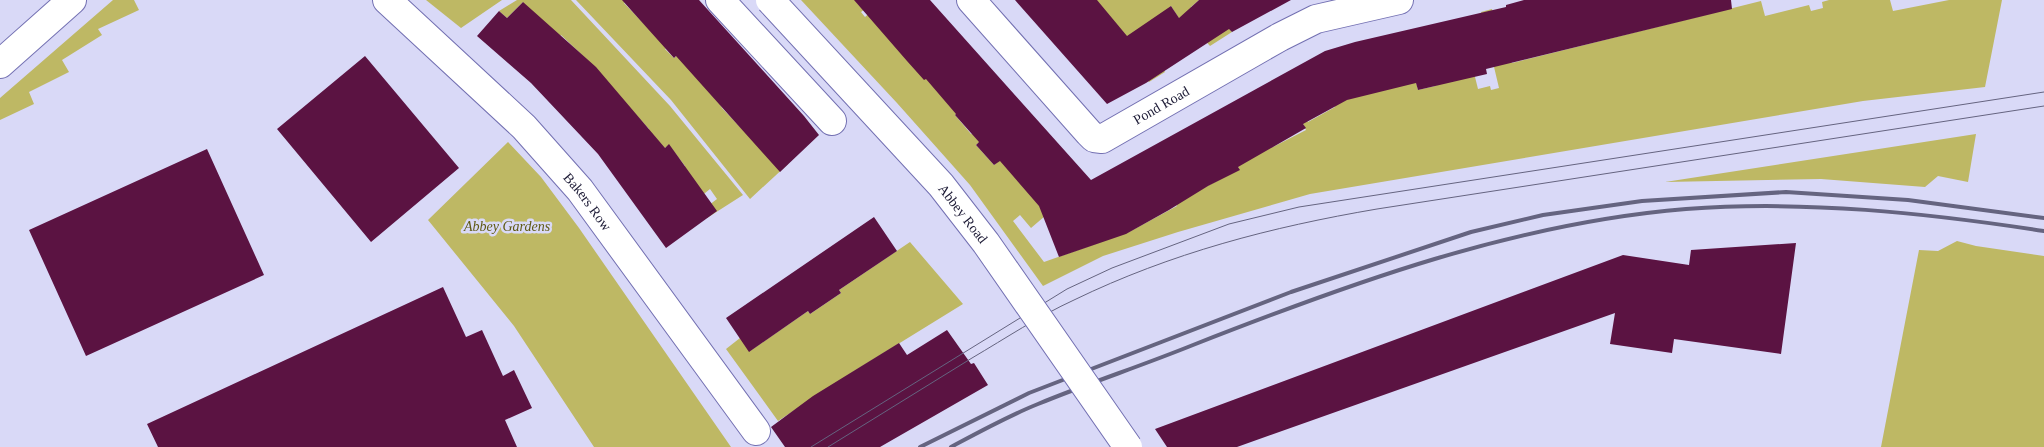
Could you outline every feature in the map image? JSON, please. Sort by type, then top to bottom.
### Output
[{"type":"street","points":[[0,64],[72,0]]},
{"type":"street","name":"Bakers Row","points":[[387,0],[524,127],[580,190],[756,431]]},
{"type":"street","points":[[720,0],[832,121]]},
{"type":"street","name":"Abbey Road","points":[[770,0],[941,186],[986,242],[1128,447]]},
{"type":"street","name":"Pond Road","points":[[971,0],[1089,133],[1094,138],[1102,139],[1280,37],[1312,10],[1399,0]]},
{"type":"green space","points":[[113,0],[134,0],[139,10],[98,29],[102,35],[62,60],[69,72],[29,92],[34,104],[0,120],[0,98]]},
{"type":"green space","points":[[426,0],[502,0],[461,28]]},
{"type":"green space","points":[[517,0],[571,0],[670,106],[743,195],[707,218],[701,211],[717,199],[710,189],[694,202],[670,177],[685,166],[669,145],[642,164],[649,129],[580,53],[561,35],[544,53],[523,2],[507,18],[499,11]]},
{"type":"green space","points":[[576,0],[627,0],[624,3],[644,24],[670,45],[665,49],[674,58],[689,44],[722,108],[740,127],[788,164],[750,199],[671,100]]},
{"type":"green space","points":[[801,0],[866,0],[870,5],[861,12],[865,17],[874,9],[933,72],[962,109],[955,115],[971,134],[986,136],[976,145],[994,165],[1000,160],[1052,210],[1031,228],[1020,215],[1013,221],[1044,262],[1129,232],[1177,206],[1171,194],[1198,191],[1239,169],[1232,156],[1273,147],[1306,130],[1300,118],[1303,116],[1308,122],[1335,107],[1325,88],[1336,103],[1415,78],[1418,90],[1435,86],[1472,65],[1478,89],[1490,86],[1491,90],[1499,88],[1481,12],[1492,9],[1501,46],[1512,63],[1761,1],[1765,16],[1809,5],[1811,11],[1823,8],[1822,2],[1829,0],[1890,0],[1893,11],[1949,0],[2002,0],[1985,87],[1863,101],[1310,194],[1103,256],[1043,286],[970,185]]},
{"type":"green space","points":[[1081,0],[1199,0],[1191,7],[1198,16],[1209,6],[1232,32],[1210,46],[1191,25],[1185,28],[1171,6],[1144,42],[1165,72],[1149,82]]},
{"type":"green space","points":[[1976,134],[1968,182],[1938,176],[1925,187],[1821,179],[1665,182]]},
{"type":"green space","name":"Abbey Gardens","points":[[508,142],[541,177],[579,228],[731,447],[594,447],[514,326],[428,220]]},
{"type":"green space","points":[[1957,241],[1976,246],[2044,256],[2044,447],[1881,447],[1919,250],[1938,251]]},
{"type":"green space","points":[[910,242],[963,304],[778,421],[726,349],[740,338],[750,351],[808,311],[810,314],[841,293],[839,290]]},
{"type":"building","points":[[622,0],[699,0],[819,135],[780,172],[676,56],[674,58]]},
{"type":"building","points":[[854,0],[930,0],[1091,180],[1325,51],[1355,42],[1506,7],[1506,5],[1524,0],[1731,0],[1732,9],[1486,69],[1487,74],[1418,90],[1416,83],[1347,100],[1303,124],[1306,128],[1238,167],[1240,170],[1208,186],[1126,234],[1059,257],[1039,206],[1000,161],[994,165],[976,145],[979,142],[956,114]]},
{"type":"building","points":[[1015,0],[1097,0],[1127,36],[1171,6],[1179,18],[1199,0],[1291,0],[1232,32],[1229,29],[1146,83],[1107,104]]},
{"type":"building","points":[[523,2],[596,67],[665,148],[669,144],[717,211],[666,248],[598,154],[531,83],[477,36],[499,11],[507,18]]},
{"type":"building","points":[[365,56],[459,168],[371,242],[277,129]]},
{"type":"building","points":[[207,149],[264,275],[86,356],[29,230]]},
{"type":"building","points":[[874,217],[897,251],[839,290],[841,293],[810,314],[808,311],[749,352],[726,318]]},
{"type":"building","points":[[1796,243],[1781,354],[1674,339],[1672,353],[1610,344],[1615,313],[1237,447],[1167,447],[1155,429],[1623,255],[1689,265],[1691,250]]},
{"type":"building","points":[[443,287],[466,337],[482,330],[503,376],[514,370],[532,408],[505,420],[517,447],[158,447],[147,424]]},
{"type":"building","points":[[947,330],[971,364],[974,363],[988,385],[880,447],[785,447],[771,427],[813,396],[899,343],[907,355]]},
{"type":"tram line","points":[[811,447],[1067,289],[1112,268],[1229,224],[1299,207],[2044,92]]},
{"type":"tram line","points":[[828,447],[972,358],[1061,306],[1147,268],[1260,233],[1377,209],[2044,106]]},
{"type":"railway","points":[[920,447],[1029,393],[1291,292],[1471,232],[1543,215],[1642,201],[1786,192],[1908,200],[2044,218]]},
{"type":"railway","points":[[951,447],[1038,404],[1373,278],[1435,259],[1559,227],[1622,216],[1686,209],[1776,206],[1820,207],[1910,214],[2044,231]]}]
